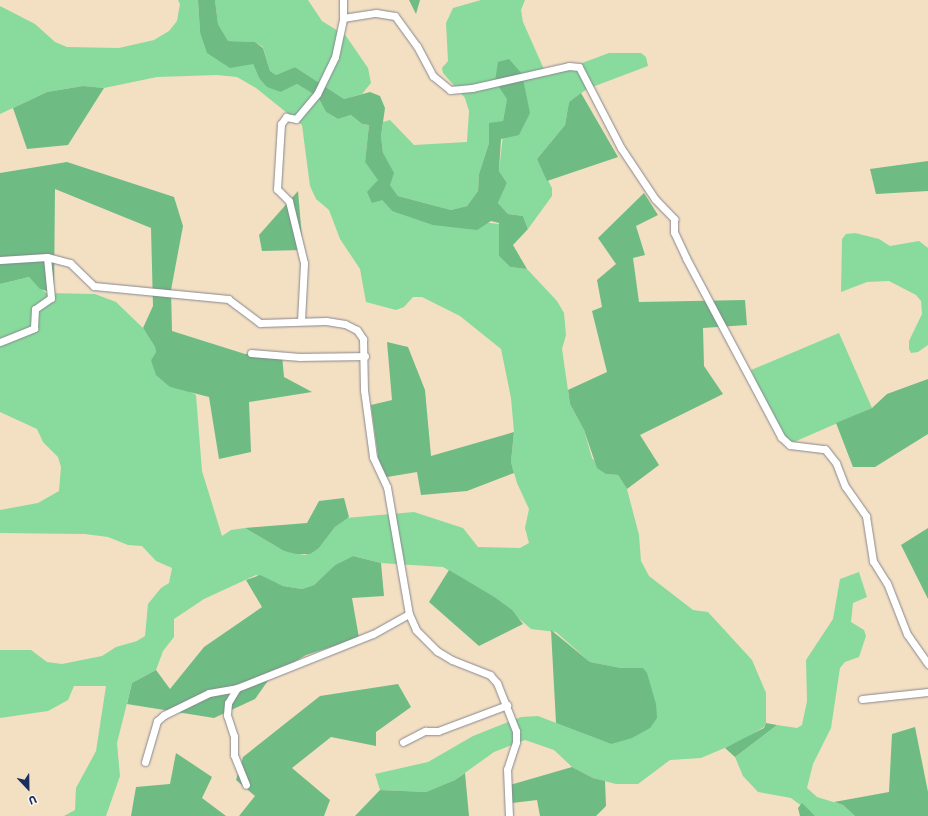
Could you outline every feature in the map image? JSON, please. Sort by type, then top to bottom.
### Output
[{"type":"street","points":[[301,321],[304,263],[289,201],[277,189],[281,124],[286,117],[296,118],[318,94],[335,57],[343,18],[343,0]]},
{"type":"street","points":[[343,18],[376,13],[395,16],[417,46],[433,76],[450,90],[472,88],[569,66],[579,67],[621,148],[655,199],[674,218],[674,232],[686,258],[781,437],[790,446],[824,449],[836,463],[845,486],[866,516],[873,561],[887,583],[907,634],[928,664]]},
{"type":"street","points":[[0,342],[34,328],[35,309],[50,298],[47,257]]},
{"type":"street","points":[[0,260],[47,257],[70,263],[94,286],[228,299],[260,323],[301,321],[338,323],[357,330],[364,339],[364,390],[373,457],[387,487],[409,614],[416,630],[437,651],[452,660],[490,675],[497,683],[507,705],[516,731],[516,742],[507,769],[509,816]]},
{"type":"street","points":[[251,353],[300,357],[365,356]]},
{"type":"street","points":[[145,762],[157,721],[209,693],[237,688],[373,634],[409,614]]},
{"type":"street","points":[[237,688],[228,703],[227,715],[234,736],[234,755],[246,785]]},
{"type":"street","points":[[862,699],[928,692]]},
{"type":"street","points":[[403,742],[425,731],[444,729],[507,705]]},
{"type":"green space","points":[[178,0],[198,0],[200,32],[253,64],[259,78],[281,92],[297,84],[318,97],[326,112],[338,119],[351,115],[362,124],[369,125],[365,162],[379,180],[382,200],[392,211],[499,224],[499,256],[510,267],[527,269],[557,301],[564,313],[566,335],[562,349],[570,404],[584,430],[592,458],[606,474],[618,475],[627,489],[639,535],[641,561],[649,576],[693,610],[708,612],[752,660],[766,693],[766,723],[764,727],[741,741],[701,758],[670,760],[638,784],[616,784],[593,778],[572,767],[554,750],[525,740],[494,752],[455,780],[426,792],[380,790],[375,774],[428,762],[473,736],[521,717],[538,716],[611,744],[643,668],[621,668],[590,662],[556,632],[531,629],[493,596],[443,567],[381,563],[353,556],[335,565],[314,585],[302,589],[283,586],[256,575],[204,599],[174,619],[174,637],[163,651],[156,670],[132,683],[117,743],[120,776],[106,816],[64,816],[75,810],[76,788],[96,751],[106,686],[74,686],[68,700],[48,711],[0,718],[0,650],[31,650],[47,662],[62,664],[102,656],[116,647],[137,641],[145,636],[148,604],[161,588],[169,583],[172,568],[156,561],[142,546],[128,545],[108,537],[85,534],[0,533],[0,510],[38,503],[59,491],[61,467],[58,457],[43,442],[37,429],[0,412],[0,284],[29,277],[46,293],[95,294],[116,302],[143,328],[155,347],[156,352],[151,360],[170,387],[187,390],[196,395],[202,471],[222,536],[231,530],[245,528],[284,551],[305,555],[319,548],[335,527],[346,518],[414,512],[463,528],[478,547],[520,548],[529,543],[525,528],[529,509],[517,483],[511,462],[514,432],[511,398],[501,349],[460,316],[422,297],[413,297],[404,307],[396,310],[366,302],[360,269],[340,239],[329,210],[316,199],[310,186],[302,125],[256,88],[237,77],[217,75],[157,77],[104,88],[83,86],[47,92],[0,114],[0,6],[35,24],[55,42],[67,47],[119,48],[154,40],[169,31],[177,21],[180,4]]},
{"type":"green space","points":[[198,0],[215,0],[218,24],[228,41],[255,42],[263,48],[270,71],[276,75],[295,67],[344,99],[370,92],[380,96],[385,108],[381,136],[383,153],[394,173],[390,185],[398,196],[451,210],[467,206],[478,191],[479,174],[489,143],[489,123],[503,121],[507,99],[495,81],[498,62],[509,59],[522,74],[530,113],[519,135],[501,139],[499,171],[507,183],[498,203],[508,214],[523,216],[528,229],[513,245],[527,269],[510,267],[499,256],[499,223],[491,221],[477,230],[433,225],[392,211],[382,200],[372,203],[367,192],[378,180],[365,162],[369,125],[362,124],[351,115],[338,119],[326,112],[318,97],[297,84],[281,92],[267,87],[259,78],[253,64],[230,68],[207,53],[200,32]]},
{"type":"green space","points":[[215,0],[308,0],[322,21],[346,36],[368,68],[371,83],[362,94],[344,99],[295,67],[276,75],[270,71],[263,47],[255,42],[228,41],[218,24]]},
{"type":"green space","points":[[409,0],[420,0],[416,14]]},
{"type":"green space","points":[[481,0],[525,0],[521,10],[523,22],[547,76],[609,53],[641,53],[646,57],[648,66],[587,89],[569,102],[565,125],[537,159],[552,188],[552,196],[528,229],[523,216],[508,214],[498,203],[507,183],[499,171],[507,99],[503,121],[489,124],[489,143],[479,174],[478,191],[467,206],[451,210],[398,196],[390,185],[383,153],[381,136],[383,122],[390,120],[414,145],[467,142],[469,111],[465,98],[443,73],[442,68],[448,61],[446,23],[453,8]]},
{"type":"green space","points":[[83,86],[104,88],[68,145],[27,149],[13,108],[47,92]]},
{"type":"green space","points":[[581,93],[618,157],[547,181],[537,159],[565,125],[569,102]]},
{"type":"green space","points":[[928,161],[928,191],[876,194],[870,169]]},
{"type":"green space","points":[[67,162],[174,197],[183,226],[171,290],[172,331],[245,354],[282,355],[284,377],[312,392],[249,402],[251,452],[219,459],[209,397],[170,387],[156,375],[151,360],[156,352],[155,347],[143,328],[153,306],[151,228],[55,189],[54,293],[40,289],[29,277],[0,284],[0,173]]},
{"type":"green space","points":[[298,191],[303,250],[262,251],[259,235]]},
{"type":"green space","points":[[644,193],[658,215],[636,226],[645,255],[633,258],[639,302],[745,300],[747,325],[703,328],[704,366],[723,394],[640,435],[659,465],[627,489],[618,475],[606,474],[597,468],[584,430],[570,404],[568,390],[607,372],[592,311],[602,307],[597,280],[616,264],[598,238]]},
{"type":"green space","points":[[855,233],[879,239],[890,246],[919,241],[928,248],[928,345],[918,352],[911,353],[909,349],[909,341],[922,314],[921,301],[916,295],[889,281],[867,282],[841,292],[842,239],[846,234]]},
{"type":"green space","points":[[839,333],[872,408],[794,442],[783,439],[751,370]]},
{"type":"green space","points":[[387,342],[408,347],[425,390],[431,456],[514,432],[511,462],[514,473],[467,491],[421,495],[417,472],[381,478],[371,405],[392,400]]},
{"type":"green space","points":[[928,379],[928,434],[875,467],[853,467],[836,423],[872,408],[887,394]]},
{"type":"green space","points":[[344,498],[349,517],[335,527],[319,548],[310,554],[296,554],[284,551],[245,528],[307,523],[319,501]]},
{"type":"green space","points":[[928,528],[928,599],[901,545]]},
{"type":"green space","points":[[353,556],[381,563],[384,596],[352,598],[359,638],[306,655],[272,675],[255,699],[214,718],[127,704],[132,683],[156,670],[170,689],[204,647],[262,607],[246,580],[260,575],[283,586],[302,589],[314,585],[335,565]]},
{"type":"green space","points":[[449,570],[493,596],[512,610],[523,624],[479,646],[429,602]]},
{"type":"green space","points":[[859,572],[867,597],[853,603],[851,622],[864,630],[866,636],[859,657],[845,662],[840,668],[831,728],[813,764],[807,788],[817,797],[843,805],[855,816],[815,816],[791,798],[758,792],[743,776],[735,757],[777,725],[797,728],[802,725],[807,701],[806,660],[833,619],[840,579]]},
{"type":"green space","points":[[551,630],[590,662],[621,668],[643,668],[647,673],[656,704],[657,718],[650,728],[632,738],[611,744],[556,723]]},
{"type":"green space","points":[[398,684],[411,707],[376,732],[376,746],[331,737],[292,768],[330,800],[324,816],[239,816],[255,796],[236,780],[243,757],[320,696]]},
{"type":"green space","points":[[766,723],[777,725],[735,757],[725,748],[764,728]]},
{"type":"green space","points":[[915,727],[928,792],[928,816],[855,816],[843,805],[834,802],[889,792],[892,734]]},
{"type":"green space","points":[[176,753],[212,777],[202,798],[226,816],[131,816],[136,787],[170,784]]},
{"type":"green space","points":[[572,767],[593,778],[605,781],[606,806],[596,816],[540,816],[537,800],[512,803],[510,785]]},
{"type":"green space","points":[[465,773],[469,816],[355,816],[380,790],[426,792],[455,780]]},
{"type":"green space","points":[[802,803],[815,816],[800,816],[798,808]]}]
